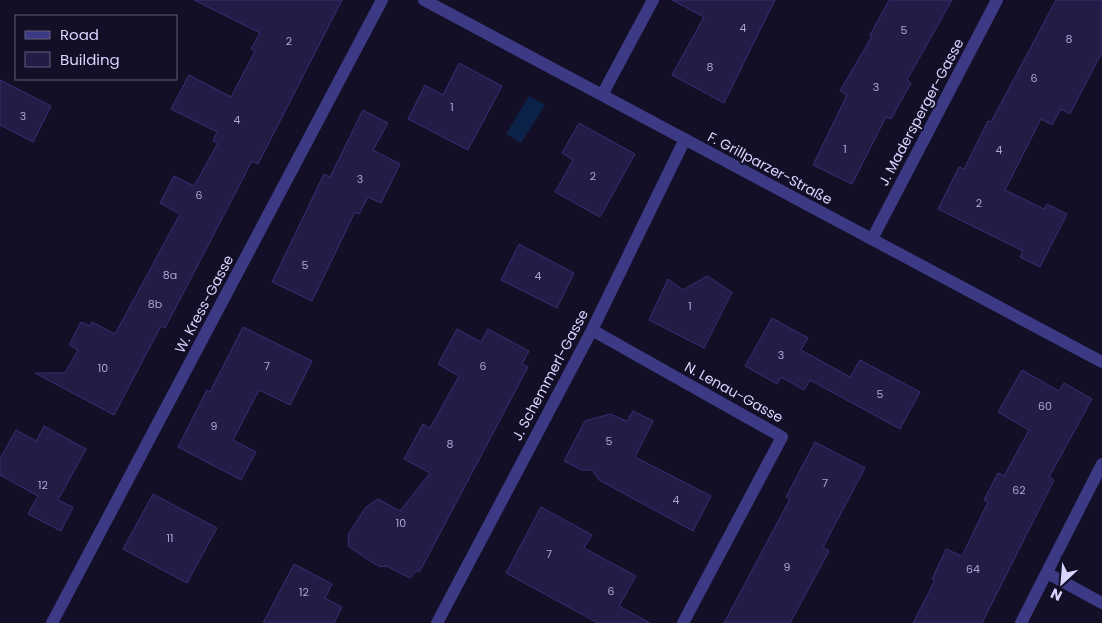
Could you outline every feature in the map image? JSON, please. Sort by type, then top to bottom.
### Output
[{"type":"street","name":"W. Kress-Gasse","points":[[52,623],[382,0]]},
{"type":"street","name":"F. Grillparzer-Straße","points":[[424,0],[1102,362]]},
{"type":"street","points":[[602,95],[653,0]]},
{"type":"street","name":"J. Madersperger-Gasse","points":[[872,239],[997,0]]},
{"type":"street","name":"J. Schemmerl-Gasse","points":[[437,623],[592,330],[685,139]]},
{"type":"street","name":"N. Lenau-Gasse","points":[[592,330],[782,437],[683,623]]},
{"type":"street","points":[[1021,623],[1102,464]]},
{"type":"street","points":[[1047,573],[1102,603]]},
{"type":"water","points":[[529,96],[545,105],[521,143],[506,134]]},
{"type":"building","points":[[194,0],[342,0],[258,164],[252,161],[165,328],[161,326],[114,415],[35,373],[65,373],[78,350],[69,345],[81,322],[90,326],[92,322],[115,334],[180,214],[160,203],[174,176],[194,186],[218,143],[213,141],[217,132],[171,109],[189,75],[231,97],[255,51],[251,49],[260,33]]},
{"type":"building","points":[[672,0],[775,0],[724,103],[672,75],[704,17]]},
{"type":"building","points":[[889,0],[952,0],[907,80],[911,83],[891,119],[886,117],[852,184],[813,165],[847,95],[840,91],[872,36],[870,35]]},
{"type":"building","points":[[1056,0],[1102,0],[1102,52],[1070,114],[1061,109],[1052,125],[1041,119],[1005,190],[1044,209],[1047,204],[1067,214],[1040,267],[1020,257],[1023,251],[938,209],[959,167],[964,169],[988,121],[991,122]]},
{"type":"building","points":[[459,63],[502,86],[468,150],[408,119],[425,85],[443,95]]},
{"type":"building","points":[[0,80],[51,106],[33,142],[0,125]]},
{"type":"building","points":[[363,110],[388,123],[373,150],[400,164],[381,203],[368,197],[359,214],[355,212],[312,301],[272,282],[324,174],[330,177]]},
{"type":"building","points":[[579,123],[635,154],[600,217],[555,192],[573,160],[562,153]]},
{"type":"building","points":[[519,244],[574,273],[557,308],[501,280]]},
{"type":"building","points":[[707,276],[732,292],[704,348],[649,320],[668,279],[683,290]]},
{"type":"building","points":[[772,318],[808,338],[801,350],[850,377],[860,360],[920,392],[900,429],[810,380],[804,390],[781,377],[777,384],[745,366]]},
{"type":"building","points":[[243,327],[312,361],[290,405],[259,390],[233,440],[256,452],[241,480],[178,447],[207,390],[210,392]]},
{"type":"building","points":[[457,329],[481,342],[488,329],[529,351],[522,364],[528,367],[420,571],[416,571],[410,578],[386,566],[381,567],[373,563],[348,546],[349,533],[366,507],[378,499],[400,511],[430,473],[404,459],[423,424],[430,428],[459,376],[438,364]]},
{"type":"building","points":[[1022,370],[1059,391],[1064,383],[1092,399],[1049,477],[1054,480],[982,623],[913,623],[935,580],[932,579],[946,549],[962,556],[988,502],[984,500],[998,473],[1004,476],[1029,430],[998,412]]},
{"type":"building","points":[[633,411],[653,421],[635,457],[711,496],[693,531],[599,480],[592,470],[581,470],[564,461],[585,421],[610,414],[627,421]]},
{"type":"building","points":[[44,426],[86,449],[58,500],[73,507],[61,531],[28,514],[38,496],[0,475],[0,459],[16,430],[36,441]]},
{"type":"building","points":[[815,442],[865,468],[823,547],[829,551],[790,623],[724,623],[790,499],[786,497]]},
{"type":"building","points":[[153,494],[217,528],[187,583],[123,549]]},
{"type":"building","points":[[541,507],[592,535],[584,548],[636,576],[619,606],[650,623],[598,623],[506,573]]},
{"type":"building","points":[[294,564],[332,584],[325,598],[342,607],[334,623],[263,623]]}]
